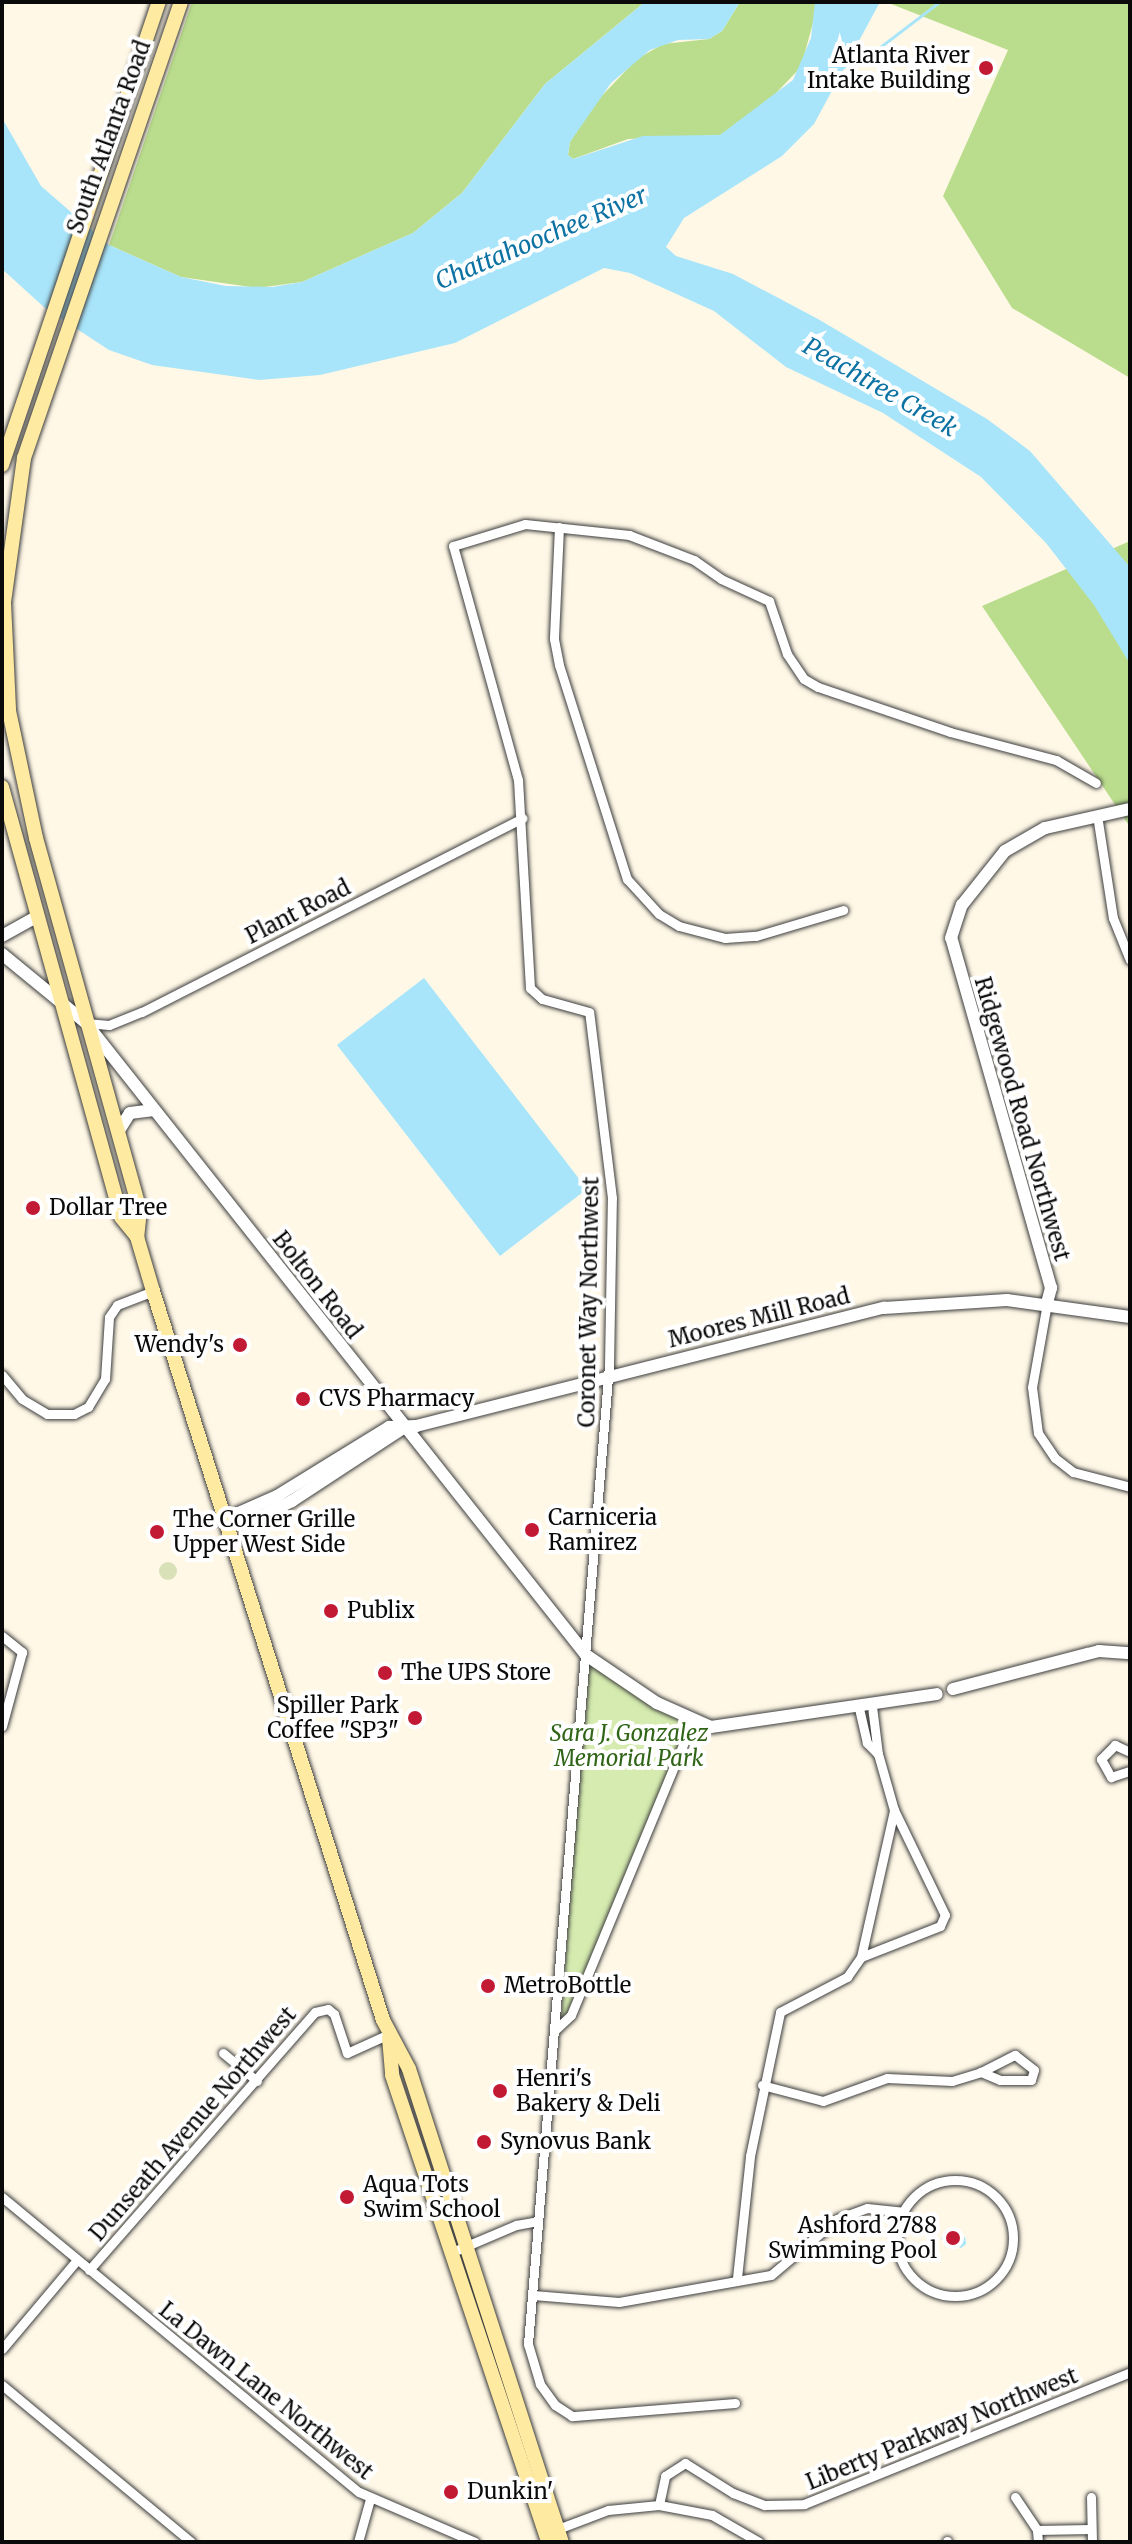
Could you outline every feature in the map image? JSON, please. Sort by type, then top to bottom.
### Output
[{"type":"main road","name":"South Atlanta Road","points":[[2,465],[159,2]]},
{"type":"main road","name":"South Atlanta Road","points":[[137,1237],[140,1210],[86,1023],[18,766],[5,655],[13,511],[49,375],[181,2]]},
{"type":"main road","points":[[2,787],[121,1217],[137,1237],[389,2034],[409,2069],[466,2247],[553,2537]]},
{"type":"main road","points":[[389,2034],[392,2075],[450,2253],[553,2537]]},
{"type":"street","name":"Coronet Way Northwest","points":[[735,2403],[572,2416],[555,2405],[533,2367],[528,2344],[608,1377],[612,1198],[589,1012],[542,999],[530,988],[518,780],[453,546],[525,524],[629,535],[694,560],[721,579],[758,594],[775,609],[795,668],[818,687],[950,732],[1056,760],[1096,783]]},
{"type":"street","points":[[559,527],[554,639],[559,665],[627,879],[659,914],[679,926],[725,938],[756,936],[843,910]]},
{"type":"street","name":"Ridgewood Road Northwest","points":[[1130,809],[1045,828],[1005,851],[962,905],[951,938],[1051,1288],[1032,1387],[1038,1433],[1055,1458],[1073,1472],[1130,1487]]},
{"type":"street","points":[[1097,815],[1113,918],[1130,960]]},
{"type":"street","name":"Plant Road","points":[[86,1023],[109,1025],[142,1012],[522,818]]},
{"type":"street","points":[[2,936],[36,917]]},
{"type":"street","name":"Bolton Road","points":[[2,954],[86,1023],[403,1428],[586,1655],[641,1694],[693,1721],[729,1728],[937,1694]]},
{"type":"street","points":[[118,1132],[130,1113],[154,1110]]},
{"type":"street","points":[[2,1375],[22,1399],[47,1414],[74,1414],[88,1407],[105,1379],[109,1317],[117,1305],[153,1291]]},
{"type":"street","name":"Moores Mill Road","points":[[225,1519],[251,1521],[292,1501],[403,1428],[815,1324],[922,1303],[1047,1303],[1130,1317]]},
{"type":"street","points":[[2,1636],[22,1652],[2,1726]]},
{"type":"street","points":[[953,1689],[1085,1654],[1130,1653]]},
{"type":"street","points":[[861,1957],[940,1926],[945,1915],[894,1810],[866,1707]]},
{"type":"street","points":[[554,2031],[571,2015],[693,1721]]},
{"type":"street","points":[[1130,1752],[1115,1745],[1101,1759],[1111,1777],[1130,1772]]},
{"type":"street","points":[[737,2278],[762,2085],[780,2012],[847,1977],[861,1957],[894,1810]]},
{"type":"street","name":"Dunseath Avenue Northwest","points":[[89,2270],[321,2009],[334,2014],[347,2053],[389,2034]]},
{"type":"street","points":[[223,2053],[257,2081]]},
{"type":"street","points":[[762,2085],[823,2101],[887,2078],[952,2081],[981,2072],[1015,2055],[1023,2057],[1034,2070],[1031,2080],[1000,2080],[981,2072]]},
{"type":"street","points":[[960,2180],[982,2187],[1000,2202],[1010,2223],[1012,2246],[1005,2267],[990,2284],[970,2293],[948,2295],[927,2289],[910,2275],[899,2255],[897,2233],[903,2212],[917,2194],[937,2182],[960,2180]]},
{"type":"street","points":[[2,2197],[77,2260]]},
{"type":"street","points":[[533,2295],[619,2302],[737,2278],[771,2275],[837,2219],[867,2208],[903,2212]]},
{"type":"street","points":[[450,2253],[516,2225],[538,2221]]},
{"type":"street","name":"Dunseath Avenue Northwest","points":[[2,2349],[77,2260]]},
{"type":"street","name":"La Dawn Lane Northwest","points":[[77,2260],[370,2499],[475,2542]]},
{"type":"street","name":"Liberty Parkway Northwest","points":[[659,2505],[665,2476],[685,2463],[733,2493],[765,2505],[804,2504],[1130,2372]]},
{"type":"street","points":[[2,2385],[191,2542]]},
{"type":"street","points":[[1015,2497],[1037,2530],[1038,2542]]},
{"type":"street","points":[[1091,2497],[1092,2542]]},
{"type":"street","points":[[358,2542],[370,2499]]},
{"type":"street","points":[[553,2537],[608,2510],[659,2505],[712,2515],[759,2542]]},
{"type":"street","points":[[1037,2530],[1091,2529]]},
{"type":"green space","points":[[192,2],[645,2],[545,84],[462,193],[413,233],[302,282],[257,288],[181,277],[109,245]]},
{"type":"green space","points":[[740,2],[815,2],[817,8],[801,67],[759,111],[720,135],[628,139],[573,159],[568,155],[570,142],[595,103],[637,59],[663,44],[709,39],[722,31]]},
{"type":"green space","points":[[886,2],[1130,2],[1130,378],[1012,308],[943,196],[1008,50]]},
{"type":"green space","points":[[1130,541],[1130,827],[982,606]]},
{"type":"green space","points":[[164,1562],[172,1562],[177,1571],[175,1578],[164,1580],[159,1575],[159,1567]]},
{"type":"green space","name":"Sara J. Gonzalez Memorial Park","points":[[586,1655],[693,1721],[561,2028]]},
{"type":"water","points":[[645,2],[740,2],[722,31],[709,39],[678,40],[650,50],[611,83],[570,142],[568,155],[573,159],[643,136],[720,135],[793,80],[811,38],[815,2],[880,2],[814,124],[782,156],[684,218],[666,247],[676,256],[733,274],[818,319],[987,419],[1030,451],[1130,567],[1130,664],[1094,605],[1046,543],[981,477],[883,413],[786,367],[714,311],[630,273],[604,268],[455,343],[320,375],[259,380],[152,365],[109,350],[45,308],[2,269],[2,118],[41,186],[109,245],[181,277],[226,286],[272,287],[302,282],[413,233],[462,193],[545,84]]},
{"type":"water","points":[[424,978],[587,1189],[500,1256],[337,1045]]},
{"type":"water","name":"Ashford 2788 Swimming Pool","points":[[946,2229],[965,2237],[966,2244],[961,2248],[941,2239]]},
{"type":"waterway","points":[[843,67],[863,60],[939,2]]},
{"type":"place","name":"Atlanta River Intake Building","points":[[986,68]]},
{"type":"place","name":"Dollar Tree","points":[[33,1208]]},
{"type":"place","name":"Wendy's","points":[[240,1345]]},
{"type":"place","name":"CVS Pharmacy","points":[[303,1399]]},
{"type":"place","name":"Carniceria Ramirez","points":[[532,1530]]},
{"type":"place","name":"The Corner Grille Upper West Side","points":[[157,1532]]},
{"type":"place","name":"Publix","points":[[331,1611]]},
{"type":"place","name":"The UPS Store","points":[[385,1673]]},
{"type":"place","name":"Spiller Park Coffee \"SP3\"","points":[[415,1718]]},
{"type":"place","name":"MetroBottle","points":[[488,1986]]},
{"type":"place","name":"Henri's Bakery & Deli","points":[[500,2091]]},
{"type":"place","name":"Synovus Bank","points":[[484,2142]]},
{"type":"place","name":"Aqua Tots Swim School","points":[[347,2197]]},
{"type":"place","name":"Ashford 2788 Swimming Pool","points":[[953,2238]]},
{"type":"place","name":"Dunkin'","points":[[451,2492]]},
{"type":"water label","name":"Chattahoochee River","points":[[541,238]]},
{"type":"water label","name":"Peachtree Creek","points":[[880,387]]}]
